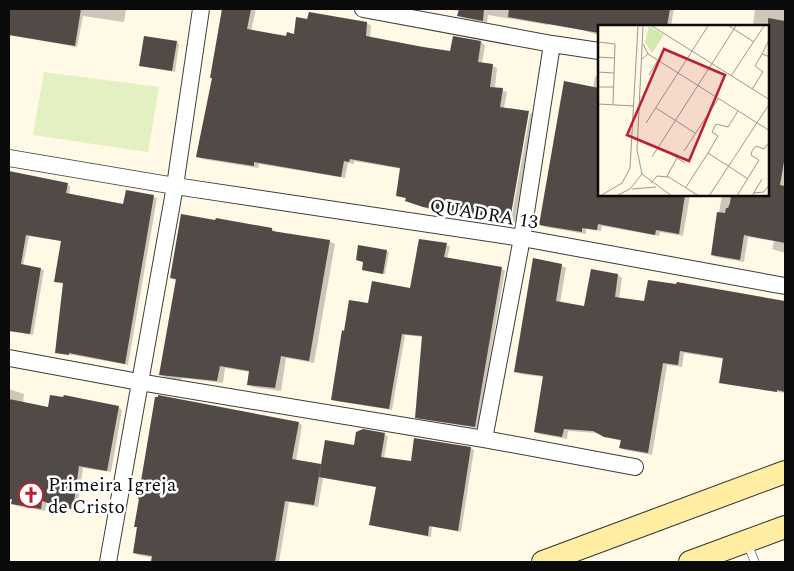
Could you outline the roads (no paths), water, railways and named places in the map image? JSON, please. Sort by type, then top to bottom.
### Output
[{"type":"main road","points":[[544,562],[785,472]]},
{"type":"main road","points":[[690,562],[785,527]]},
{"type":"street","points":[[108,562],[175,186],[202,9]]},
{"type":"street","points":[[363,9],[552,44],[598,50]]},
{"type":"street","points":[[484,439],[522,238],[552,44]]},
{"type":"street","name":"QUADRA 13","points":[[9,158],[175,186],[522,238],[785,286]]},
{"type":"street","points":[[9,358],[139,382],[484,439],[635,467]]},
{"type":"lane","points":[[746,541],[755,562]]},
{"type":"place","name":"Primeira Igreja de Cristo","points":[[31,495]]}]
